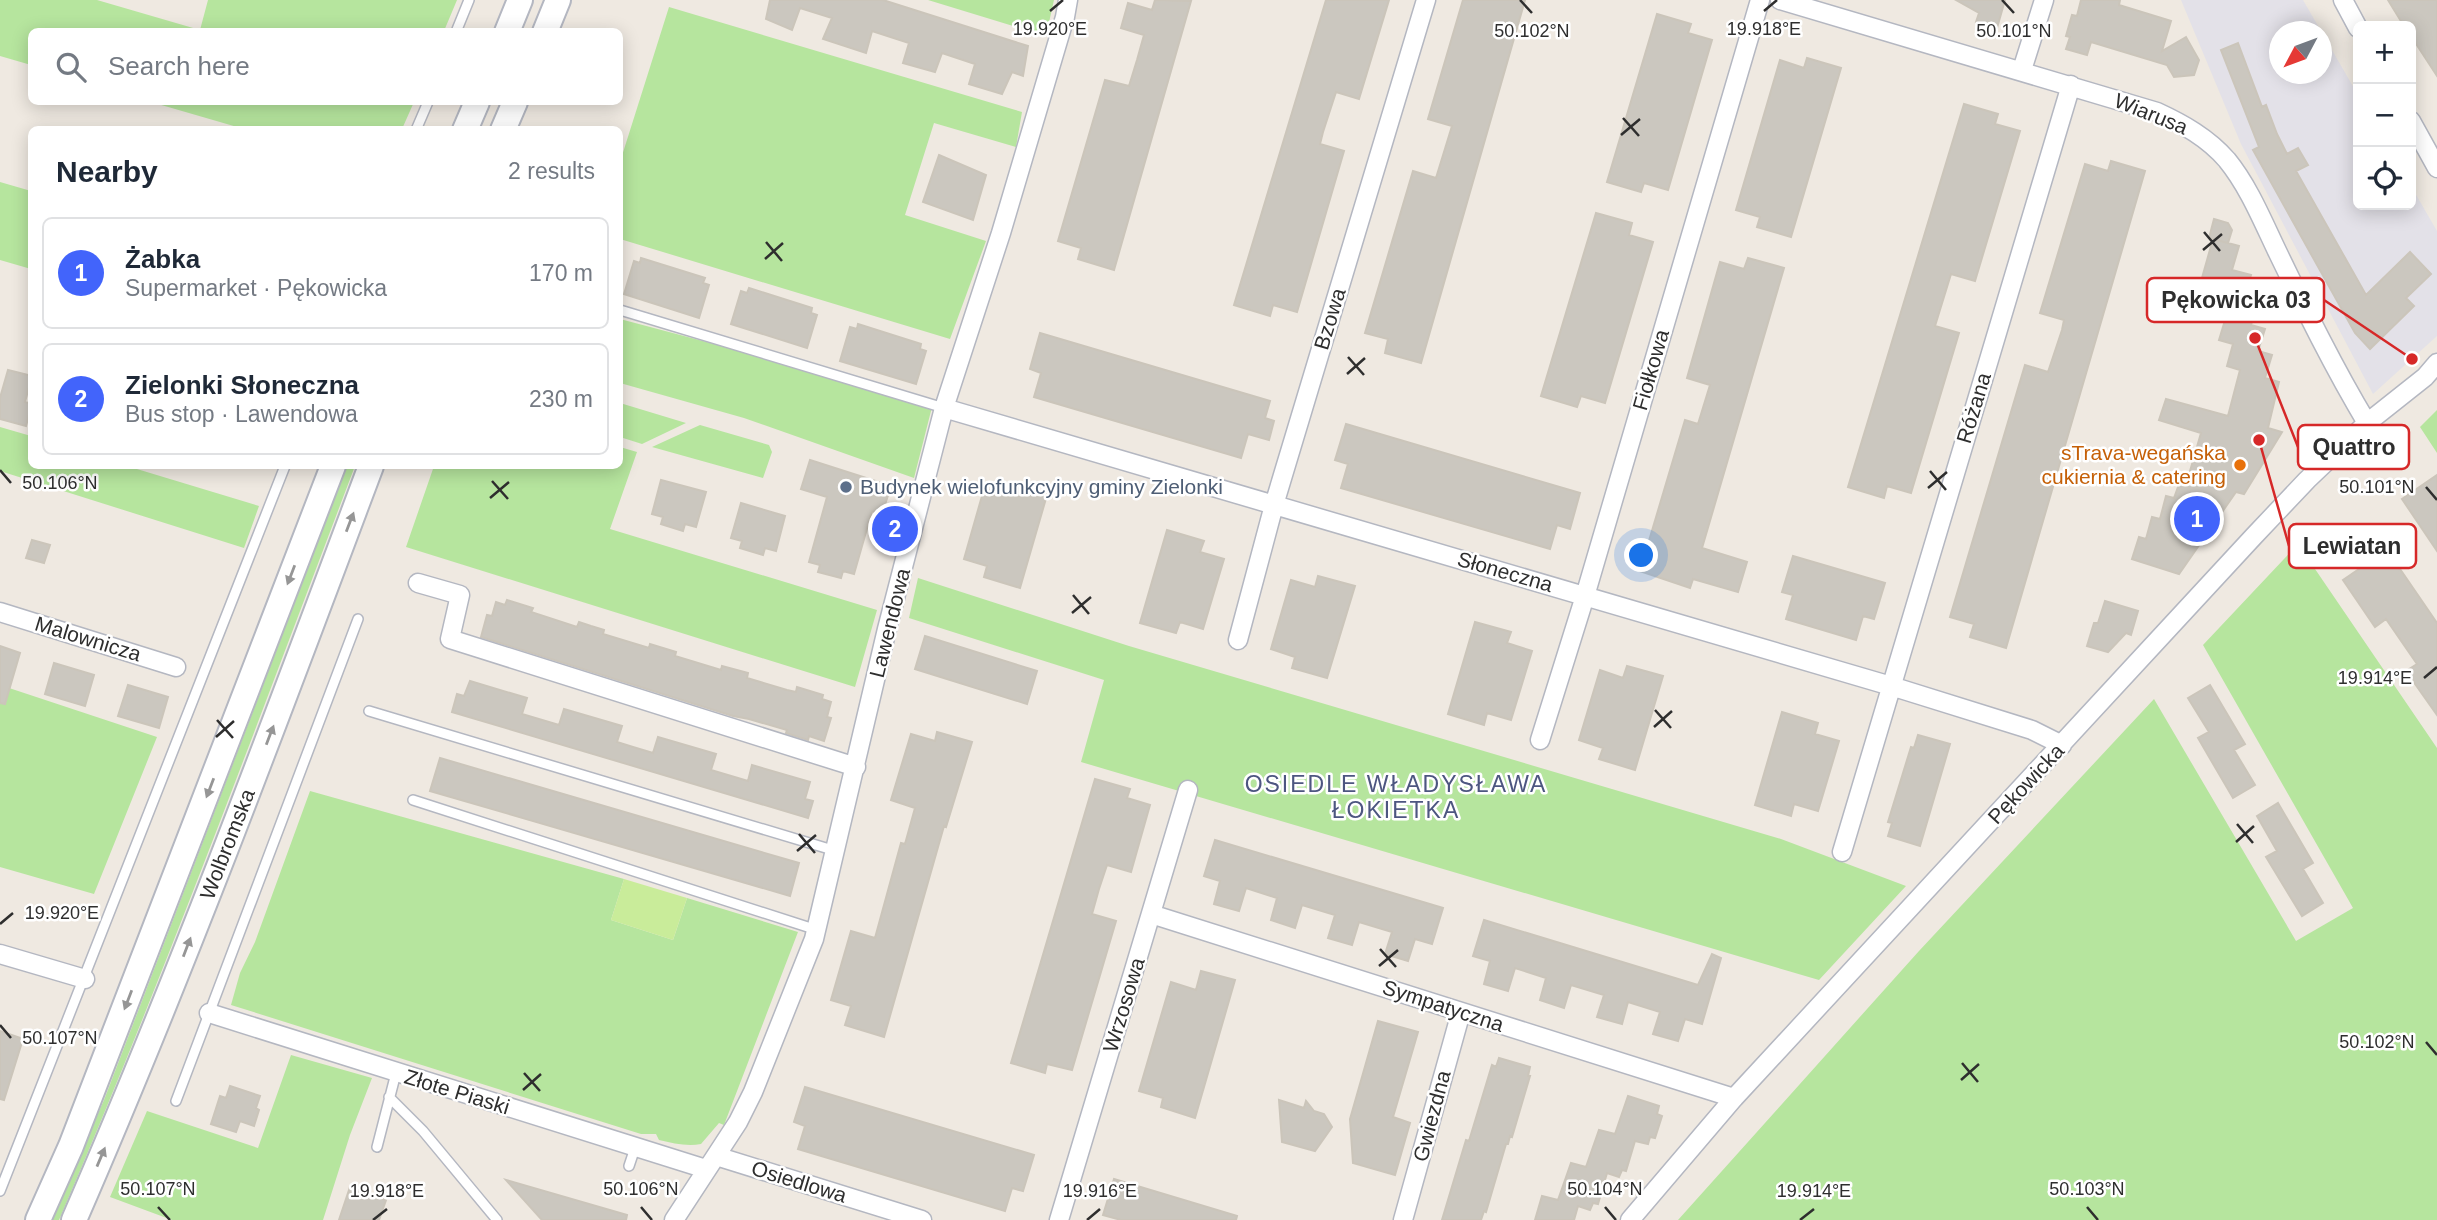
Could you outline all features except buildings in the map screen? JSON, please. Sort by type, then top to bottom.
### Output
[{"type":"main road","points":[[509,28],[520,0]]},
{"type":"main road","points":[[547,28],[558,0]]},
{"type":"main road","points":[[467,126],[476,105]]},
{"type":"main road","points":[[505,126],[514,105]]},
{"type":"main road","name":"Wolbromska","points":[[38,1220],[71,1146],[332,469]]},
{"type":"main road","name":"Wolbromska","points":[[74,1220],[166,999],[370,469]]},
{"type":"street","name":"Lawendowa","points":[[674,1220],[738,1122],[753,1093],[817,930],[887,629],[944,408],[1003,226],[1068,0]]},
{"type":"street","name":"Bzowa","points":[[1238,639],[1274,505],[1426,0]]},
{"type":"street","name":"Fiołkowa","points":[[1540,740],[1760,0]]},
{"type":"street","points":[[2022,70],[2044,0]]},
{"type":"street","points":[[2343,0],[2354,21]]},
{"type":"street","name":"Wiarusa","points":[[1790,1],[2071,85],[2175,120],[2202,137],[2226,159],[2245,188],[2336,369],[2367,423]]},
{"type":"street","name":"Różana","points":[[1842,852],[2071,85]]},
{"type":"street","points":[[2416,130],[2437,168]]},
{"type":"street","name":"Pękowicka","points":[[1630,1220],[1734,1098],[2263,526],[2367,423],[2425,377],[2437,363]]},
{"type":"street","name":"Słoneczna","points":[[944,408],[1891,687],[2032,730],[2062,745]]},
{"type":"street","points":[[418,583],[460,595],[450,639],[856,767]]},
{"type":"street","name":"Malownicza","points":[[0,612],[176,667]]},
{"type":"street","name":"Wrzosowa","points":[[1059,1220],[1188,790]]},
{"type":"street","name":"Sympatyczna","points":[[1151,914],[1734,1098]]},
{"type":"street","points":[[0,954],[85,979]]},
{"type":"street","name":"Gwiezdna","points":[[1404,1220],[1461,1012]]},
{"type":"street","name":"Złote Piaski","points":[[209,1013],[635,1148],[711,1163]]},
{"type":"street","name":"Osiedlowa","points":[[711,1163],[922,1220]]},
{"type":"lane","points":[[458,28],[469,0]]},
{"type":"lane","points":[[418,126],[427,105]]},
{"type":"lane","points":[[623,311],[944,408]]},
{"type":"lane","points":[[0,1191],[284,469]]},
{"type":"lane","points":[[176,1101],[358,620]]},
{"type":"lane","points":[[369,711],[836,851]]},
{"type":"lane","points":[[413,800],[817,930]]},
{"type":"lane","points":[[377,1147],[396,1073]]},
{"type":"lane","points":[[389,1097],[423,1131],[497,1220]]},
{"type":"lane","points":[[629,1166],[635,1148]]},
{"type":"shaded area","points":[[2181,0],[2303,0],[2315,21],[2269,21],[2269,84],[2332,84],[2332,50],[2353,86],[2353,210],[2416,210],[2416,195],[2437,231],[2437,336],[2373,394],[2241,144]]},
{"type":"green space","points":[[0,0],[97,0],[193,28],[28,28],[28,64],[0,56]]},
{"type":"green space","points":[[208,0],[457,0],[445,28],[201,28]]},
{"type":"green space","points":[[928,0],[1054,0],[1046,36]]},
{"type":"green space","points":[[669,7],[1022,112],[1016,147],[934,123],[905,215],[986,241],[950,339],[623,240],[623,153]]},
{"type":"green space","points":[[161,105],[413,105],[403,126],[234,126]]},
{"type":"green space","points":[[0,182],[28,190],[28,268],[0,260]]},
{"type":"green space","points":[[623,320],[767,358],[932,407],[914,478],[744,418],[623,384]]},
{"type":"green space","points":[[623,404],[686,423],[642,444],[623,438]]},
{"type":"green space","points":[[2437,410],[2437,453],[2420,427]]},
{"type":"green space","points":[[700,425],[769,445],[772,452],[763,478],[652,447]]},
{"type":"green space","points":[[0,427],[28,435],[28,469],[137,469],[259,506],[244,548],[0,471]]},
{"type":"green space","points":[[623,448],[637,452],[610,529],[877,610],[855,687],[406,547],[433,469],[623,469]]},
{"type":"green space","points":[[346,469],[354,469],[99,1127],[59,1220],[51,1220],[104,1100]]},
{"type":"green space","points":[[2298,544],[2437,748],[2437,1220],[1678,1220],[1919,951],[2154,699],[2296,941],[2353,908],[2203,645]]},
{"type":"green space","points":[[918,578],[1129,646],[1781,839],[1906,886],[1819,980],[1081,762],[1104,680],[909,618]]},
{"type":"green space","points":[[0,685],[157,737],[94,894],[0,867]]},
{"type":"green space","points":[[310,791],[624,879],[611,920],[673,940],[687,898],[798,932],[724,1125],[719,1123],[701,1144],[685,1145],[659,1140],[656,1134],[641,1134],[231,1005],[240,973],[255,942]]},
{"type":"green space","points":[[624,879],[687,898],[673,940],[611,920]]},
{"type":"green space","points":[[291,1055],[372,1078],[350,1135],[323,1220],[172,1220],[110,1197],[147,1111],[258,1148]]},
{"type":"place","name":"Quattro","points":[[2255,338]]},
{"type":"place","name":"Pękowicka 03","points":[[2412,359]]},
{"type":"place","name":"Lewiatan","points":[[2259,440]]},
{"type":"place","name":"sTrava-wegańska cukiernia & catering","points":[[2240,465]]},
{"type":"place","name":"Budynek wielofunkcyjny gminy Zielonki","points":[[846,487]]},
{"type":"place","name":"Żabka","points":[[2197,519]]},
{"type":"place","name":"Zielonki Słoneczna","points":[[895,529]]},
{"type":"district","name":"OSIEDLE WŁADYSŁAWA ŁOKIETKA","points":[[1396,797]]}]
